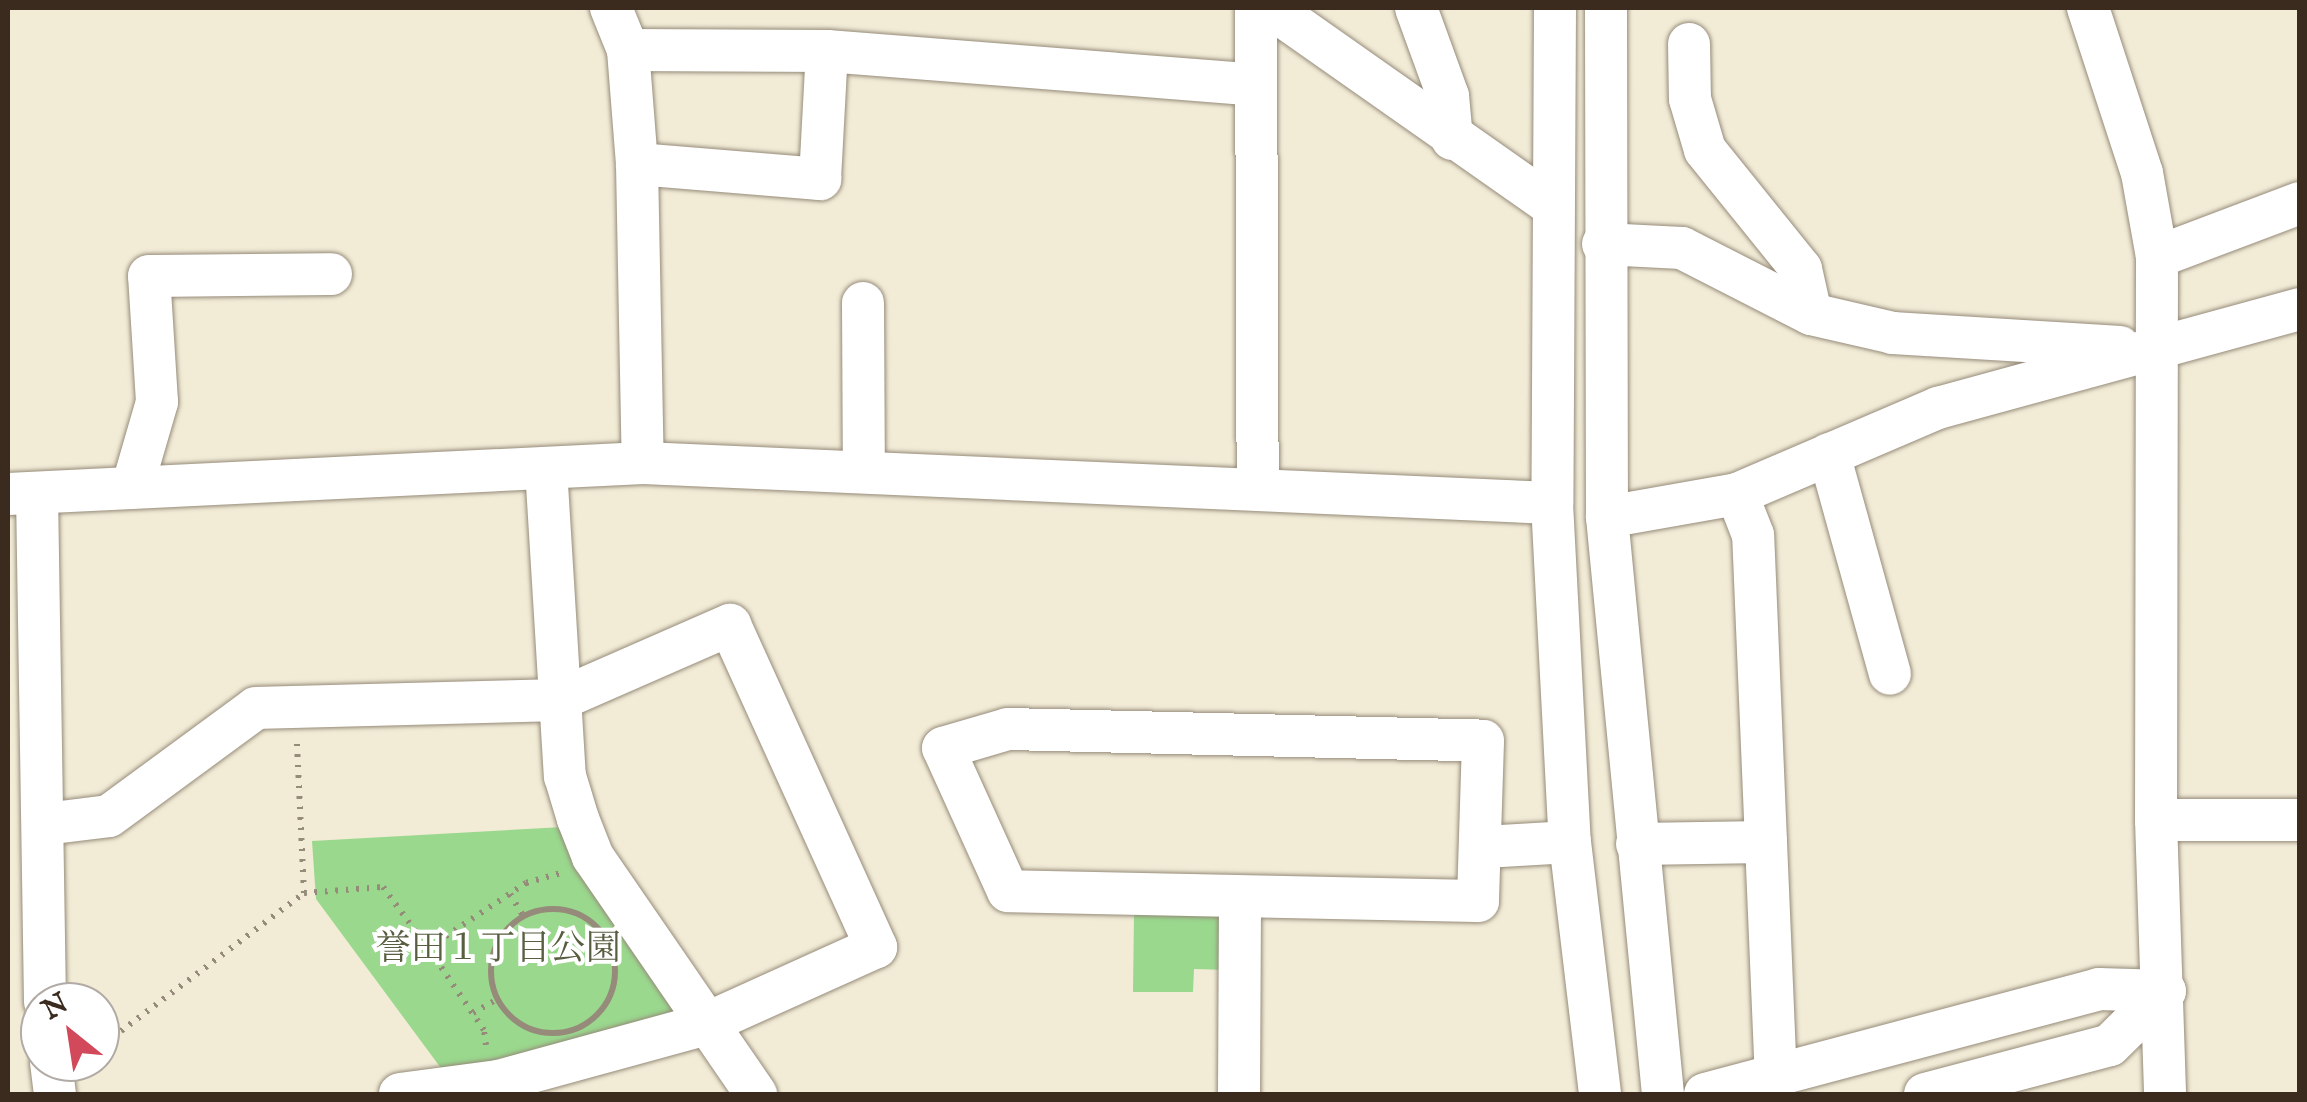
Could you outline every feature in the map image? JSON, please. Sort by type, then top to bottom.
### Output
[{"type":"street","points":[[611,8],[628,50],[636,164],[643,463]]},
{"type":"street","points":[[1256,8],[1258,489]]},
{"type":"street","points":[[1271,8],[1551,205]]},
{"type":"street","points":[[1416,8],[1448,96],[1452,138]]},
{"type":"street","points":[[1555,8],[1552,502],[1570,842],[1600,1094]]},
{"type":"street","points":[[1606,8],[1602,244],[1608,516],[1663,1094]]},
{"type":"street","points":[[2088,8],[2142,173],[2157,257],[2156,820],[2165,991],[2165,1094]]},
{"type":"street","points":[[1689,44],[1690,99],[1705,150],[1801,269],[1811,314]]},
{"type":"street","points":[[628,50],[827,51],[1256,85]]},
{"type":"street","points":[[636,164],[820,179],[827,51]]},
{"type":"street","points":[[2157,257],[2300,203]]},
{"type":"street","points":[[1602,244],[1682,248],[1811,314],[1893,334],[2155,349]]},
{"type":"street","points":[[132,488],[157,402],[149,276],[332,274]]},
{"type":"street","points":[[863,303],[864,470]]},
{"type":"street","points":[[1608,516],[1737,494],[1938,408],[2300,309]]},
{"type":"street","points":[[1829,454],[1890,674]]},
{"type":"street","points":[[45,982],[45,824],[22,493],[643,463],[1552,502]]},
{"type":"street","points":[[546,468],[564,776],[592,857],[702,1025],[756,1094]]},
{"type":"street","points":[[1737,494],[1752,535],[1776,1077]]},
{"type":"street","points":[[45,824],[109,816],[256,708],[558,700],[730,625],[876,947],[702,1025],[490,1082],[400,1094]]},
{"type":"street","points":[[1008,729],[1482,742],[1484,847],[1478,901],[1240,901],[1008,892],[943,748],[1008,729]]},
{"type":"street","points":[[2156,820],[2300,820]]},
{"type":"street","points":[[1484,847],[1570,842]]},
{"type":"street","points":[[1637,844],[1766,842]]},
{"type":"street","points":[[1239,1094],[1240,901]]},
{"type":"street","points":[[1706,1094],[2099,988],[2165,991]]},
{"type":"street","points":[[1925,1094],[2110,1045],[2165,991]]},
{"type":"path","points":[[295,707],[304,893]]},
{"type":"path","points":[[428,948],[510,894],[592,857]]},
{"type":"path","points":[[120,1031],[304,893],[383,887],[484,1030],[490,1082]]},
{"type":"path","points":[[510,894],[523,916]]},
{"type":"path","points":[[560,909],[596,925],[614,957],[611,993],[587,1022],[547,1033],[510,1016],[497,1000],[491,962],[497,944],[523,916],[560,909]]},
{"type":"path","points":[[472,1013],[497,1000]]},
{"type":"green space","name":"誉田１丁目公園","points":[[563,827],[676,1014],[446,1075],[316,899],[312,841]]},
{"type":"green space","points":[[1134,913],[1229,913],[1229,970],[1194,969],[1193,992],[1133,992]]}]
